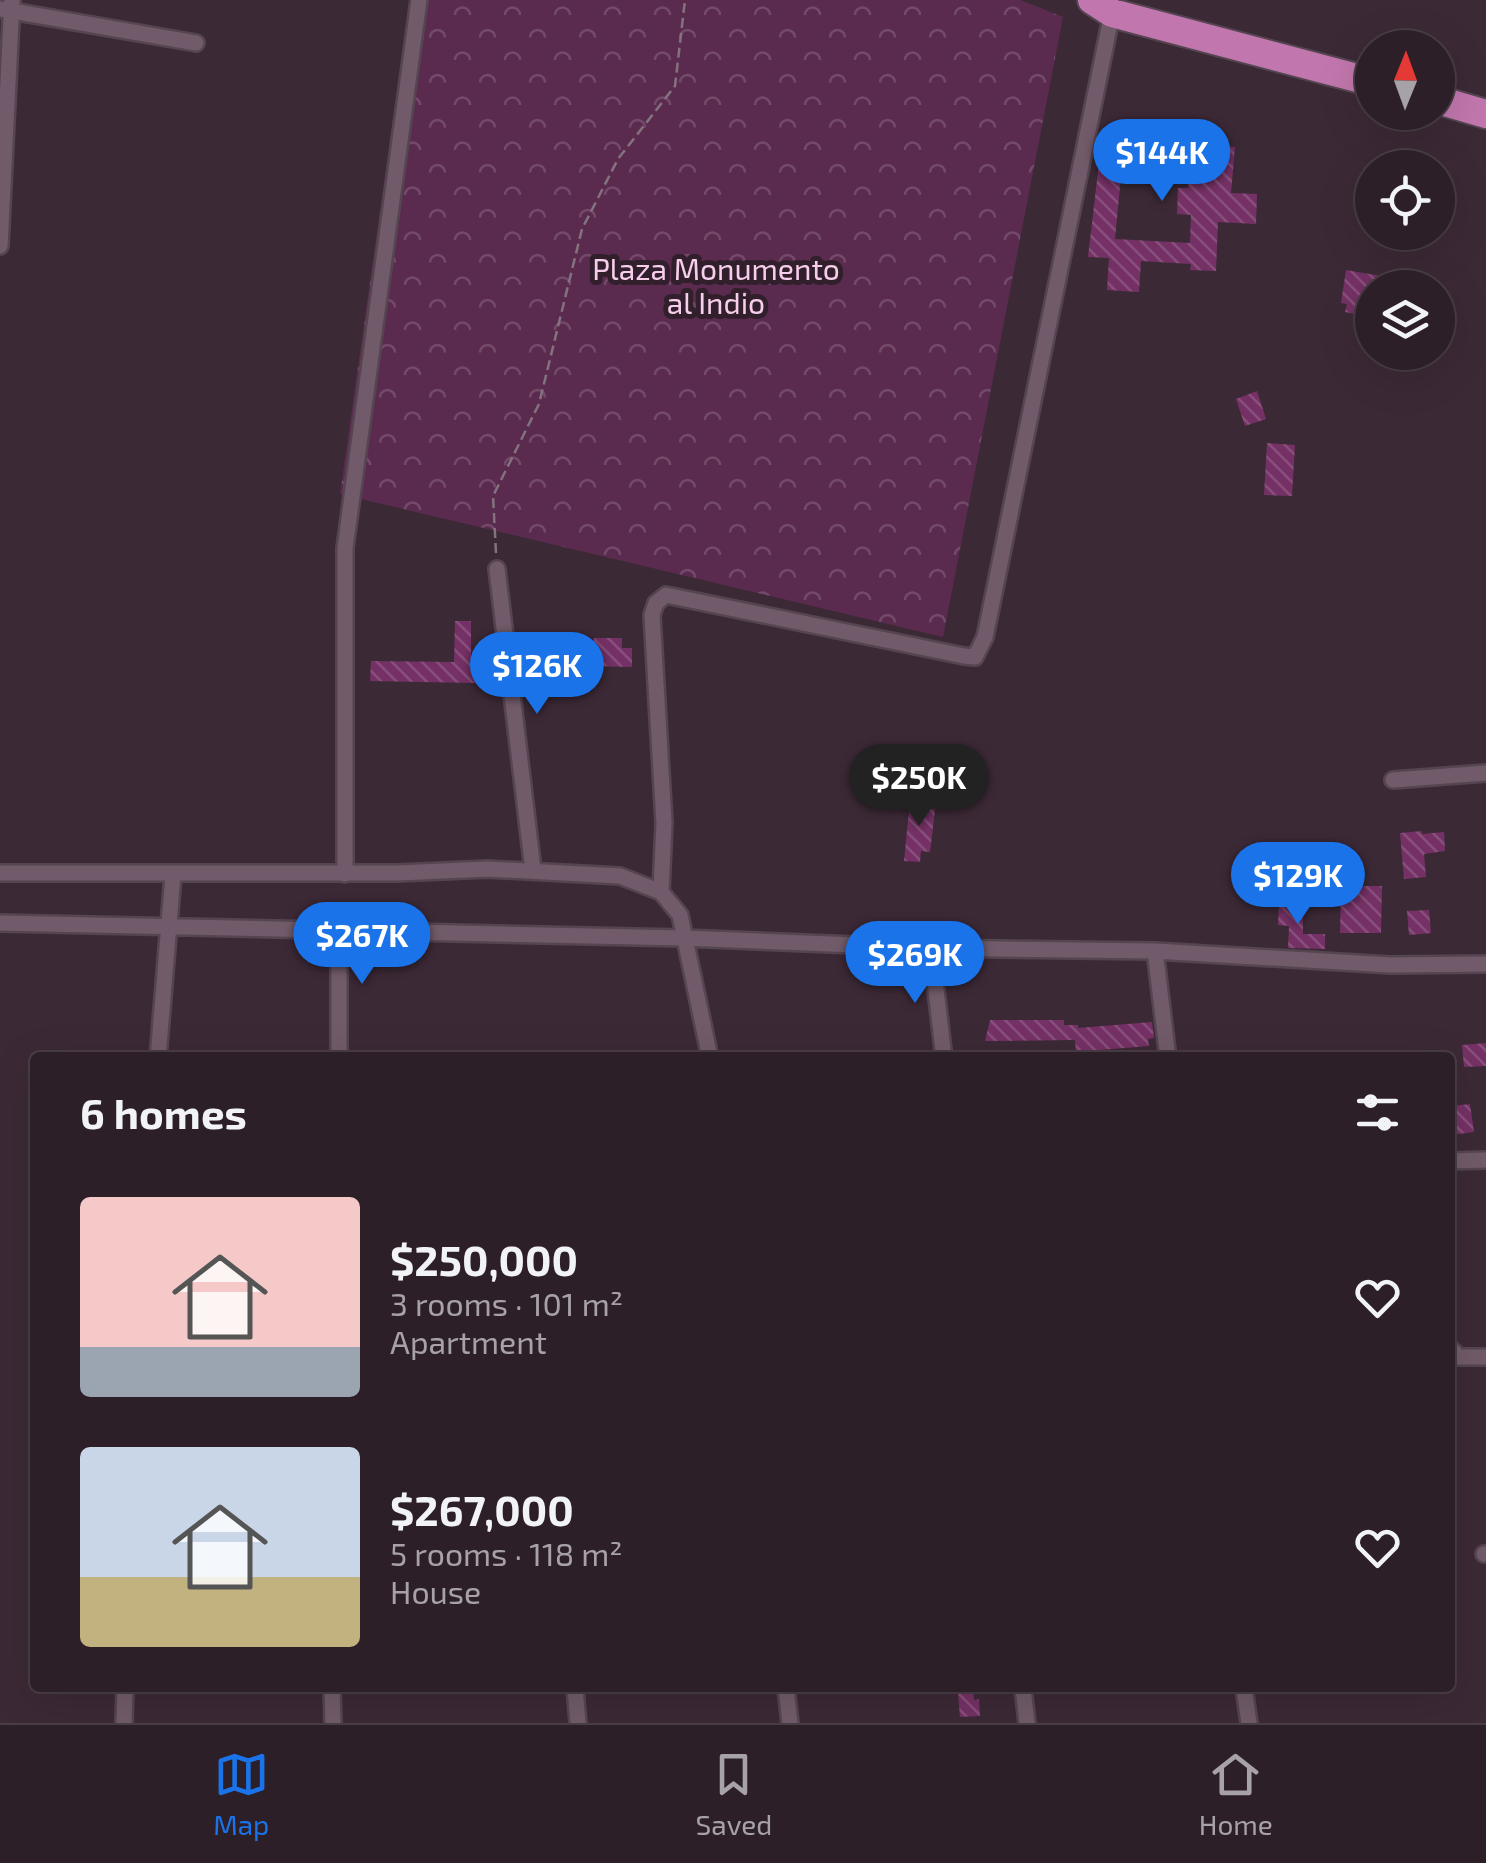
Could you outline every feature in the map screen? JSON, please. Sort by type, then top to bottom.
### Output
[{"type":"highway","points":[[1102,6],[1355,77]]},
{"type":"highway","points":[[1455,105],[1486,114]]},
{"type":"street","points":[[345,874],[345,548],[420,0]]},
{"type":"street","points":[[0,246],[8,6],[196,43]]},
{"type":"street","points":[[661,892],[664,822],[652,615],[656,603],[666,595],[964,656],[974,656],[985,637],[1102,6]]},
{"type":"street","points":[[497,569],[533,870]]},
{"type":"street","points":[[1393,780],[1486,773]]},
{"type":"street","points":[[0,873],[533,870],[620,876],[661,892],[680,915],[709,1052]]},
{"type":"street","points":[[159,1052],[173,875]]},
{"type":"street","points":[[0,923],[1155,951],[1390,965],[1486,964]]},
{"type":"street","points":[[323,930],[339,966],[339,1052]]},
{"type":"street","points":[[931,948],[943,1052]]},
{"type":"street","points":[[1155,951],[1167,1052]]},
{"type":"street","points":[[1455,1161],[1486,1160]]},
{"type":"street","points":[[1455,1353],[1459,1357],[1486,1357]]},
{"type":"street","points":[[124,1723],[126,1692]]},
{"type":"street","points":[[332,1692],[333,1723]]},
{"type":"street","points":[[575,1692],[578,1723]]},
{"type":"street","points":[[786,1692],[790,1723]]},
{"type":"street","points":[[1023,1692],[1027,1723]]},
{"type":"street","points":[[1244,1692],[1248,1723]]},
{"type":"path","points":[[497,569],[492,496],[539,404],[582,229],[618,159],[675,86],[684,0]]},
{"type":"green space","name":"Plaza Monumento al Indio","points":[[410,0],[1020,0],[1063,17],[943,637],[340,494]]},
{"type":"building","points":[[1103,129],[1193,137],[1193,143],[1235,147],[1231,193],[1257,194],[1256,224],[1218,222],[1216,271],[1190,270],[1191,264],[1141,261],[1139,292],[1107,290],[1109,258],[1088,257]],"holes":[[[1123,155],[1191,162],[1188,188],[1178,188],[1177,214],[1191,215],[1190,243],[1115,239]]]},
{"type":"building","points":[[1346,270],[1355,272],[1355,314],[1345,312],[1347,304],[1341,303]]},
{"type":"building","points":[[1257,391],[1266,419],[1245,426],[1236,399]]},
{"type":"building","points":[[1267,443],[1295,445],[1292,496],[1264,495]]},
{"type":"building","points":[[455,621],[471,621],[475,683],[370,681],[371,661],[454,662]]},
{"type":"building","points":[[594,638],[622,638],[622,648],[632,648],[632,667],[588,666],[589,645],[594,645]]},
{"type":"building","points":[[910,800],[936,802],[930,852],[921,851],[920,862],[904,861]]},
{"type":"building","points":[[1444,832],[1445,851],[1424,854],[1426,877],[1404,879],[1400,833]]},
{"type":"building","points":[[1341,886],[1382,886],[1381,933],[1340,933]]},
{"type":"building","points":[[1279,902],[1303,902],[1303,934],[1325,934],[1325,949],[1288,948],[1289,926],[1278,925]]},
{"type":"building","points":[[1429,910],[1431,933],[1409,935],[1407,911]]},
{"type":"building","points":[[990,1020],[1064,1020],[1064,1025],[1078,1028],[1152,1022],[1154,1038],[1148,1039],[1149,1046],[1076,1052],[1075,1040],[985,1041]]},
{"type":"building","points":[[1486,1043],[1486,1066],[1464,1067],[1462,1045]]},
{"type":"building","points":[[1470,1104],[1474,1132],[1455,1134],[1455,1106]]},
{"type":"building","points":[[973,1692],[974,1700],[979,1699],[980,1716],[960,1717],[958,1693]]}]
